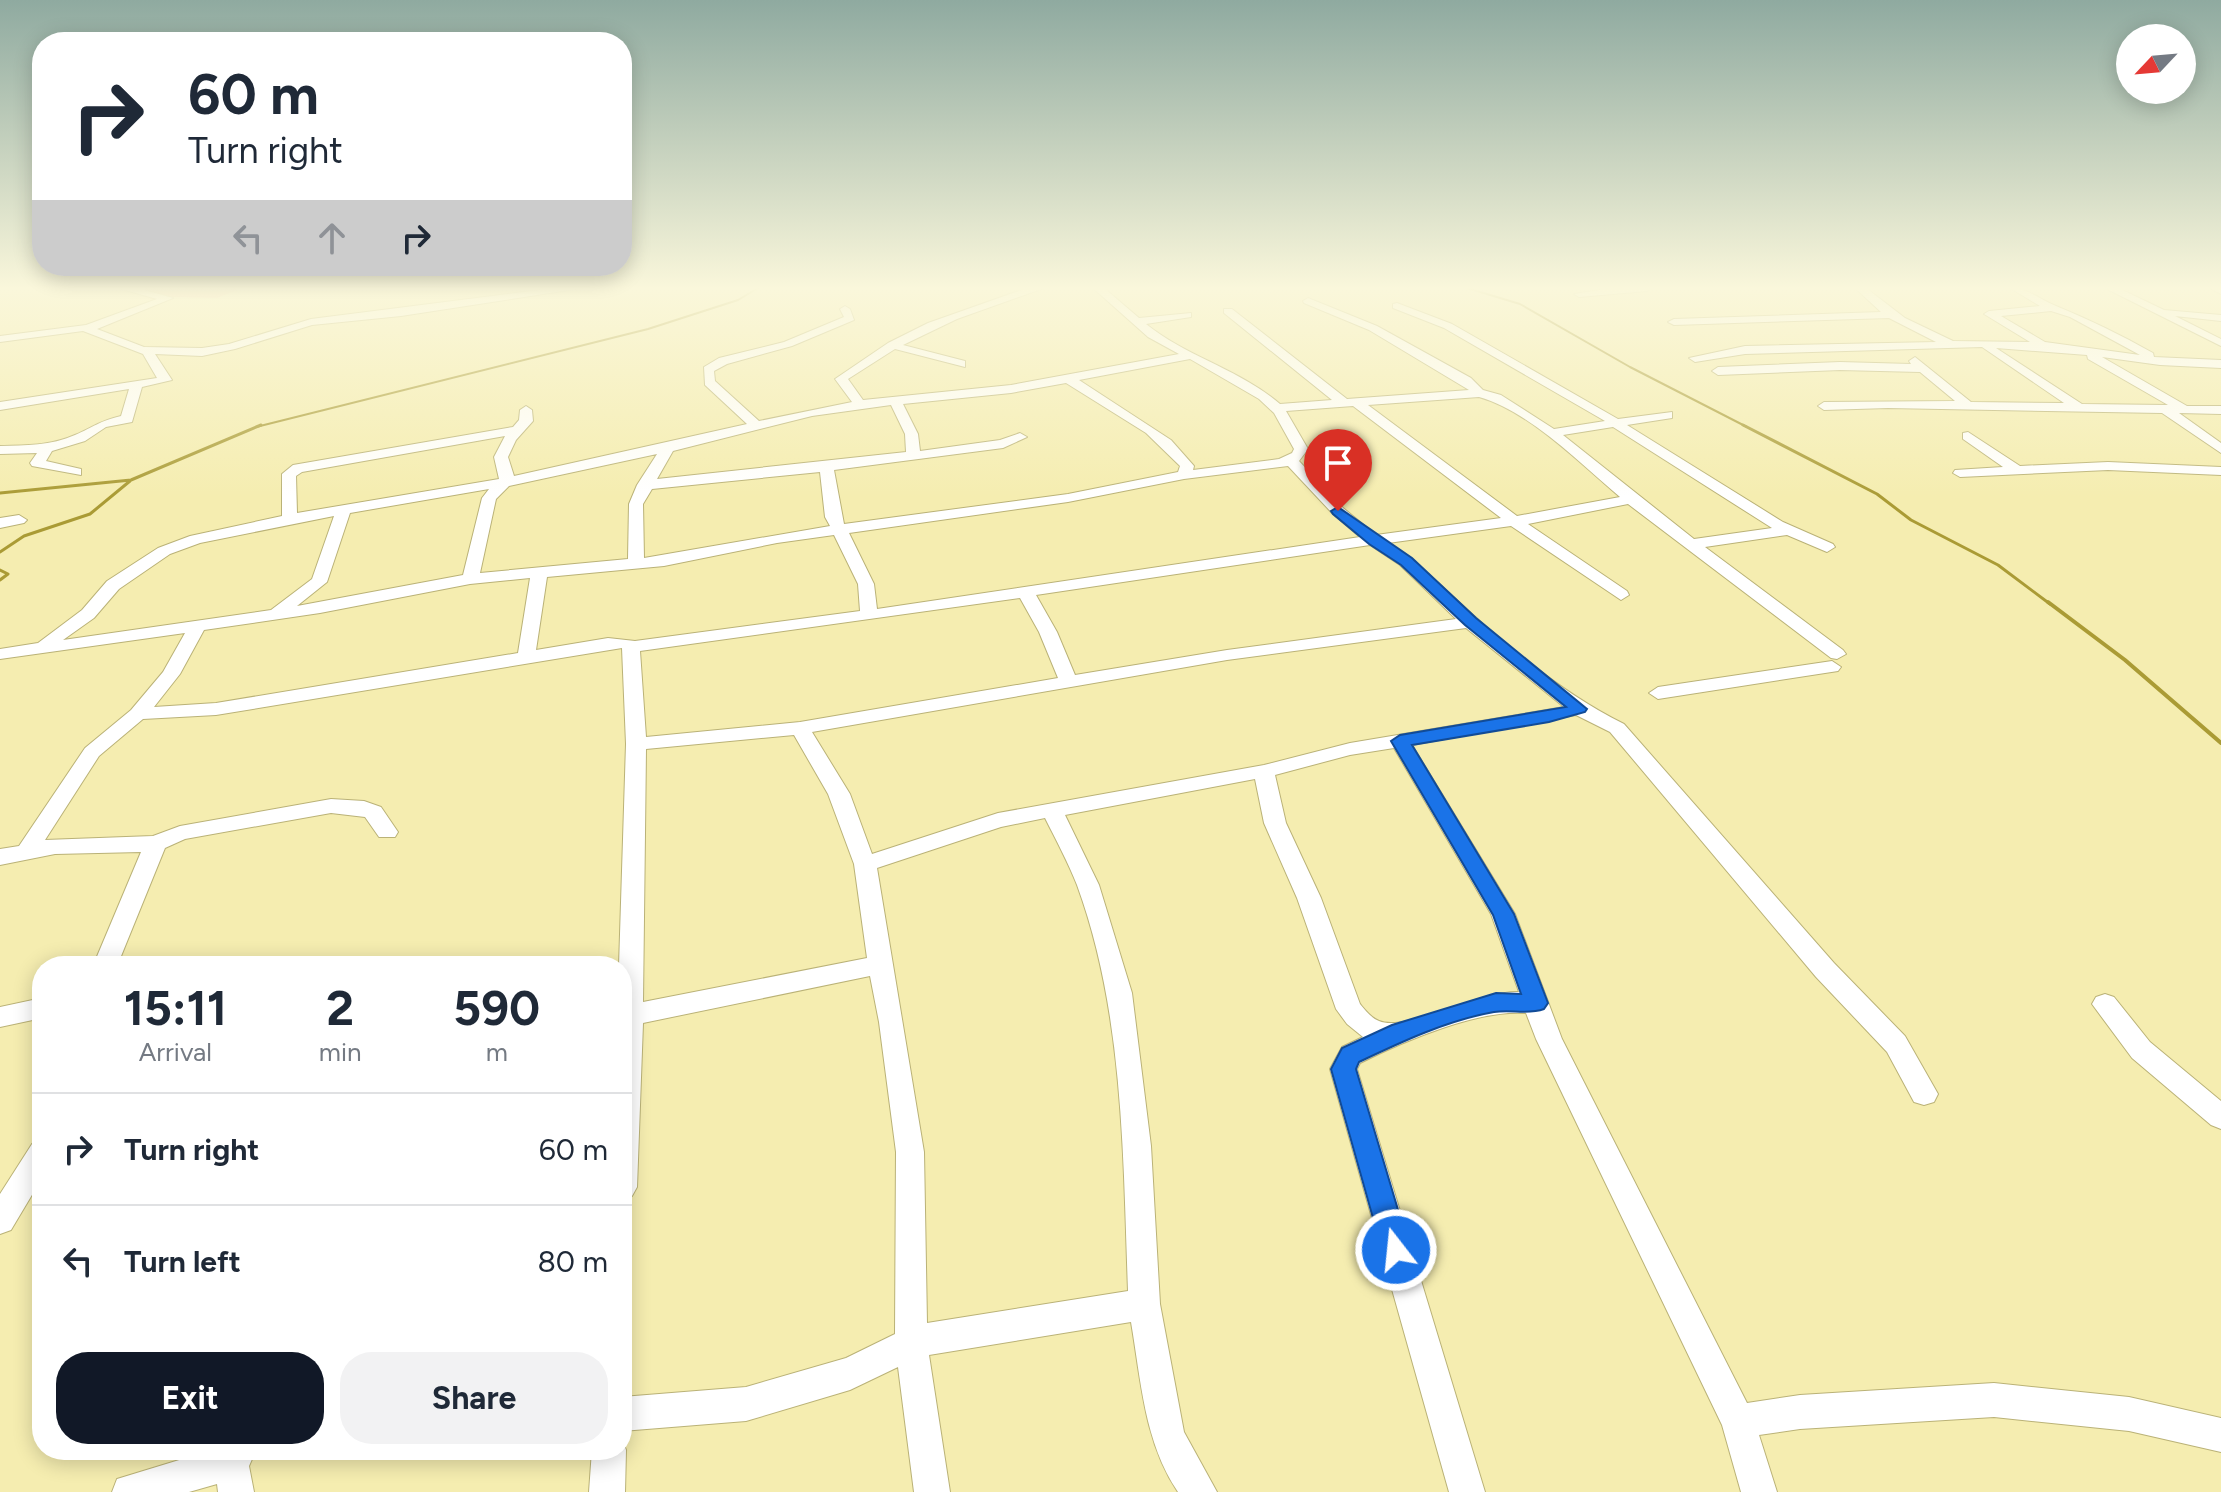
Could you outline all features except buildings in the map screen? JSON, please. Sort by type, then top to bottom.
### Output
[{"type":"street","points":[[0,406],[167,378],[160,374],[151,358]]},
{"type":"street","points":[[735,358],[708,370],[709,382],[758,427]]},
{"type":"street","points":[[860,404],[841,381],[842,377],[872,358]]},
{"type":"street","points":[[938,358],[961,364]]},
{"type":"street","points":[[41,648],[88,614],[113,585],[164,551],[196,539],[290,519],[506,482],[668,448],[812,412],[860,404],[1011,389],[1179,358]]},
{"type":"street","points":[[0,654],[275,615],[470,579],[636,563],[840,529],[1040,502],[1184,475],[1290,460],[1301,449],[1287,430],[1278,408],[1233,376],[1199,358]]},
{"type":"street","points":[[1291,358],[1433,457],[1514,521],[1621,595]]},
{"type":"street","points":[[1426,358],[1467,381],[1479,393]]},
{"type":"street","points":[[1501,358],[1607,415],[1615,423],[1787,530],[1827,547]]},
{"type":"street","points":[[1911,358],[1967,405]]},
{"type":"street","points":[[2002,358],[2080,408]]},
{"type":"street","points":[[2095,358],[2186,410]]},
{"type":"street","points":[[2134,358],[2221,364]]},
{"type":"street","points":[[2154,358],[2160,361]]},
{"type":"street","points":[[1718,371],[1840,366],[1923,368]]},
{"type":"street","points":[[1067,378],[1115,407],[1176,451],[1187,466],[1184,475]]},
{"type":"street","points":[[0,450],[47,448],[80,438],[102,424],[128,418],[137,384]]},
{"type":"street","points":[[1278,408],[1479,393],[1497,398],[1552,433],[1834,660],[1658,693]]},
{"type":"street","points":[[895,401],[912,432],[915,442],[913,456]]},
{"type":"street","points":[[1824,406],[1967,405],[2221,410]]},
{"type":"street","points":[[2165,409],[2221,449]]},
{"type":"street","points":[[470,579],[489,498],[506,482],[508,475],[501,457],[510,439],[526,421],[526,410]]},
{"type":"street","points":[[1552,433],[1667,415]]},
{"type":"street","points":[[290,519],[289,474],[298,468],[519,430]]},
{"type":"street","points":[[1968,436],[2017,470]]},
{"type":"street","points":[[644,485],[913,456],[1003,444],[1020,437]]},
{"type":"street","points":[[47,448],[37,463],[76,472]]},
{"type":"street","points":[[636,563],[636,504],[644,485],[668,448]]},
{"type":"street","points":[[1290,460],[1338,511],[1406,562],[1470,622],[1578,709],[1617,728],[1825,970],[1896,1044],[1924,1094]]},
{"type":"street","points":[[1960,473],[2108,466],[2221,471]]},
{"type":"street","points":[[826,467],[833,517],[866,584],[869,614]]},
{"type":"street","points":[[138,714],[216,709],[608,643],[626,643],[631,647],[869,614],[1514,521],[1631,499]]},
{"type":"street","points":[[275,615],[319,582],[343,510]]},
{"type":"street","points":[[0,523],[19,520]]},
{"type":"street","points":[[1691,544],[1787,530]]},
{"type":"street","points":[[526,657],[539,573]]},
{"type":"street","points":[[1025,591],[1048,632],[1068,681]]},
{"type":"street","points":[[636,744],[800,728],[1227,655],[1470,622]]},
{"type":"street","points":[[28,849],[92,752],[138,714],[171,674],[197,626]]},
{"type":"street","points":[[629,956],[636,744],[631,647]]},
{"type":"street","points":[[865,864],[998,820],[1264,771],[1350,749],[1549,717],[1578,709]]},
{"type":"street","points":[[800,728],[839,794],[865,864],[903,1088],[910,1152],[911,1343],[932,1492]]},
{"type":"street","points":[[1400,741],[1503,914],[1549,1039],[1738,1421],[1759,1492]]},
{"type":"street","points":[[1264,771],[1267,804],[1281,843],[1308,895],[1349,1009],[1368,1028],[1382,1033],[1401,1031]]},
{"type":"street","points":[[0,857],[28,849],[156,843],[180,833],[342,805],[373,812],[387,832]]},
{"type":"street","points":[[1052,810],[1088,885],[1119,993],[1137,1146],[1144,1304],[1167,1433],[1180,1464],[1199,1492]]},
{"type":"street","points":[[110,956],[156,843]]},
{"type":"street","points":[[632,1005],[880,965]]},
{"type":"street","points":[[1467,1492],[1343,1069],[1351,1055],[1401,1031],[1496,1002],[1536,1003]]},
{"type":"street","points":[[2105,1004],[2141,1050],[2221,1117]]},
{"type":"street","points":[[0,1017],[32,1010]]},
{"type":"street","points":[[0,1220],[32,1169]]},
{"type":"street","points":[[632,1413],[746,1404],[850,1373],[911,1343],[948,1334],[1144,1304]]},
{"type":"street","points":[[1738,1421],[1800,1412],[1994,1400],[2129,1414],[2221,1435]]},
{"type":"street","points":[[607,1492],[609,1460]]},
{"type":"street","points":[[130,1492],[235,1468]]},
{"type":"waterway","points":[[257,427],[533,358]]},
{"type":"waterway","points":[[1614,358],[1747,427]]},
{"type":"waterway","points":[[257,427],[261,425]]},
{"type":"waterway","points":[[1743,425],[1877,494],[1911,520],[1998,565],[2050,604]]},
{"type":"waterway","points":[[0,493],[131,480],[257,427]]},
{"type":"waterway","points":[[0,552],[24,536],[90,514],[130,481]]},
{"type":"waterway","points":[[0,570],[8,574],[0,580]]},
{"type":"waterway","points":[[2048,602],[2125,660],[2221,743]]},
{"type":"route","points":[[1338,511],[1406,562],[1444,594],[1470,622],[1578,709],[1549,717],[1400,741],[1503,914],[1536,1003],[1496,1002],[1401,1031],[1351,1055],[1343,1069],[1396,1250]]}]
